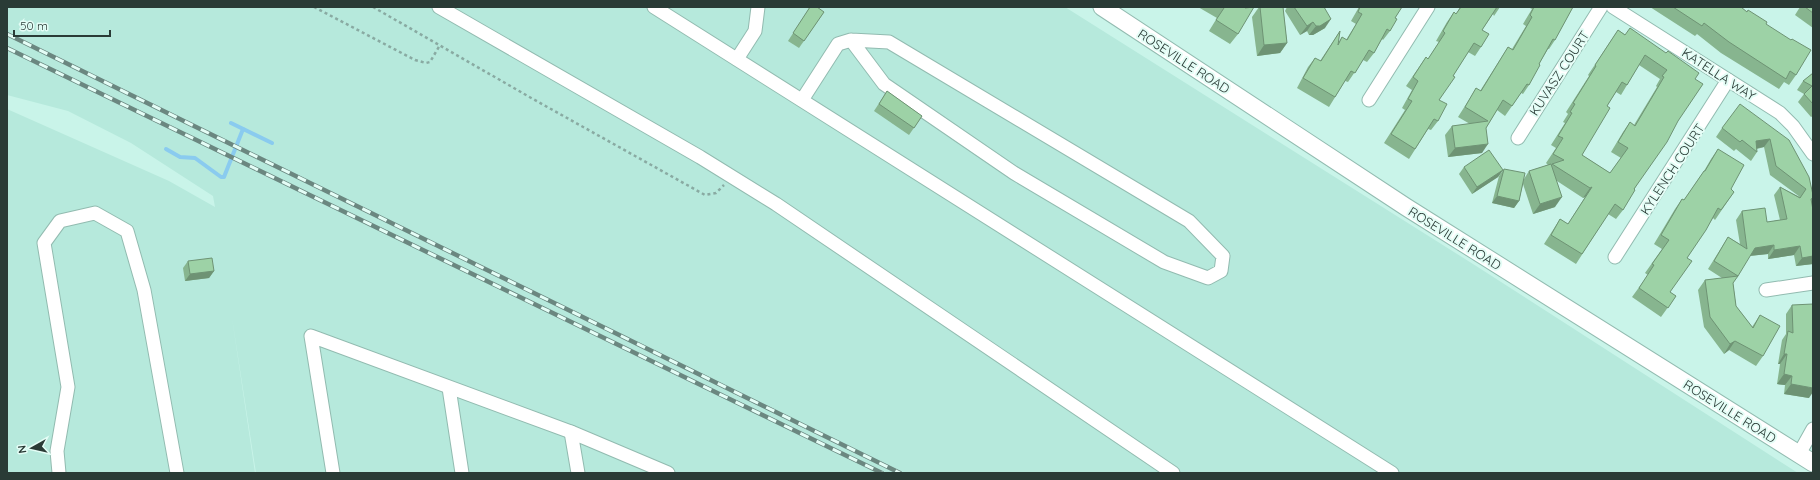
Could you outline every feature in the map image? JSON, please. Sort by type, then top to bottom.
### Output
[{"type":"main road","name":"ROSEVILLE ROAD","points":[[1102,7],[1420,216],[1806,458]]},
{"type":"street","points":[[439,7],[730,176],[787,212],[1173,473]]},
{"type":"street","points":[[654,7],[1392,473]]},
{"type":"street","points":[[737,59],[755,31],[758,7]]},
{"type":"street","points":[[1369,100],[1428,7]]},
{"type":"street","name":"KUVASZ COURT","points":[[1518,138],[1601,7]]},
{"type":"street","name":"KATELLA WAY","points":[[1614,7],[1780,113],[1800,135],[1813,154]]},
{"type":"street","points":[[802,100],[838,44],[852,40],[889,42],[1189,221],[1223,256],[1221,271],[1208,278],[1164,262],[1014,173],[884,84],[852,40]]},
{"type":"street","name":"KYLENCH COURT","points":[[1615,257],[1728,80]]},
{"type":"street","points":[[59,473],[57,451],[68,388],[44,243],[60,221],[95,212],[127,231],[144,290],[176,473]]},
{"type":"street","points":[[1766,290],[1813,283]]},
{"type":"street","points":[[334,473],[312,336],[571,432],[668,473]]},
{"type":"street","points":[[449,388],[462,473]]},
{"type":"street","points":[[1806,458],[1813,430]]},
{"type":"street","points":[[571,432],[578,473]]},
{"type":"path","points":[[314,7],[415,60],[426,64],[430,62],[440,45]]},
{"type":"path","points":[[373,7],[539,103],[705,195],[716,193],[722,188],[730,176]]},
{"type":"shaded area","points":[[7,7],[1065,7],[1473,264],[1798,473],[256,473],[232,318],[255,473],[7,473],[7,109],[169,181],[215,207],[213,196],[131,143],[68,111],[7,95]]},
{"type":"building","points":[[810,7],[817,7],[824,12],[804,41],[793,33]]},
{"type":"building","points":[[1223,7],[1254,7],[1238,34],[1216,20],[1224,8]]},
{"type":"building","points":[[1260,7],[1283,7],[1287,43],[1264,45]]},
{"type":"building","points":[[1294,7],[1324,7],[1331,19],[1320,26],[1316,26],[1313,22],[1307,26]]},
{"type":"building","points":[[1360,7],[1402,7],[1395,18],[1397,19],[1390,31],[1387,29],[1374,53],[1369,50],[1355,73],[1351,71],[1335,97],[1303,78],[1315,58],[1321,61],[1340,31],[1338,45],[1342,37],[1347,40],[1362,14],[1358,12]]},
{"type":"building","points":[[1461,7],[1497,7],[1482,30],[1489,34],[1481,47],[1474,43],[1453,76],[1455,77],[1439,100],[1447,104],[1438,121],[1434,119],[1415,149],[1391,134],[1412,101],[1408,99],[1418,81],[1413,77],[1426,57],[1428,59],[1445,33],[1443,31],[1454,12],[1456,14]]},
{"type":"building","points":[[1534,7],[1573,7],[1555,40],[1553,39],[1529,85],[1527,84],[1512,106],[1503,100],[1486,128],[1488,144],[1455,148],[1452,126],[1488,121],[1465,107],[1476,88],[1481,91],[1508,47],[1513,50],[1532,17],[1530,15]]},
{"type":"building","points":[[1673,7],[1741,7],[1747,12],[1748,10],[1767,22],[1766,24],[1791,40],[1792,39],[1811,50],[1796,75],[1790,71],[1786,79],[1729,42],[1704,23],[1702,26]]},
{"type":"building","points":[[1805,7],[1813,7],[1813,13]]},
{"type":"building","points":[[1630,28],[1666,53],[1668,51],[1699,73],[1695,79],[1703,84],[1678,121],[1667,142],[1634,189],[1635,190],[1623,210],[1615,204],[1582,254],[1551,235],[1560,219],[1568,224],[1592,187],[1590,188],[1552,164],[1564,160],[1553,154],[1563,138],[1558,136],[1572,113],[1570,112],[1575,104],[1573,103],[1596,66],[1595,65],[1618,30],[1625,35]],"holes":[[[1645,55],[1667,70],[1662,76],[1664,77],[1635,126],[1630,122],[1618,142],[1628,148],[1610,173],[1582,155],[1610,108],[1607,106],[1622,82],[1627,85]]]},
{"type":"building","points":[[1813,73],[1813,104],[1804,94],[1812,86],[1803,81]]},
{"type":"building","points":[[887,91],[922,116],[914,128],[879,104]]},
{"type":"building","points":[[1740,104],[1789,140],[1809,177],[1813,195],[1813,198],[1811,199],[1813,210],[1813,256],[1802,258],[1800,246],[1774,250],[1774,245],[1755,248],[1738,276],[1714,261],[1728,237],[1747,249],[1742,211],[1765,208],[1767,222],[1787,219],[1780,187],[1800,198],[1806,189],[1776,166],[1770,139],[1756,141],[1757,152],[1742,140],[1740,142],[1722,128]]},
{"type":"building","points":[[1718,149],[1744,165],[1731,189],[1734,192],[1721,210],[1718,208],[1706,230],[1687,258],[1692,261],[1670,292],[1676,296],[1668,308],[1639,288],[1654,265],[1652,264],[1669,240],[1661,235],[1682,199],[1684,200],[1705,171]]},
{"type":"building","points":[[1489,150],[1503,170],[1477,187],[1464,167]]},
{"type":"building","points":[[1551,164],[1562,197],[1540,204],[1529,171]]},
{"type":"building","points":[[1504,169],[1525,173],[1519,201],[1497,196]]},
{"type":"building","points":[[212,258],[214,271],[190,274],[188,261]]},
{"type":"building","points":[[1738,276],[1733,283],[1736,306],[1753,328],[1760,315],[1780,326],[1763,356],[1735,341],[1730,344],[1710,317],[1705,280]]},
{"type":"building","points":[[1813,304],[1813,388],[1791,384],[1792,376],[1784,374],[1787,354],[1784,354],[1788,331],[1793,333],[1792,305]]},
{"type":"waterway","points":[[231,123],[272,143]]},
{"type":"waterway","points":[[166,149],[180,157],[195,158],[221,177],[224,177],[243,129]]},
{"type":"railway","points":[[7,34],[900,473]]},
{"type":"railway","points":[[7,48],[882,473]]}]
